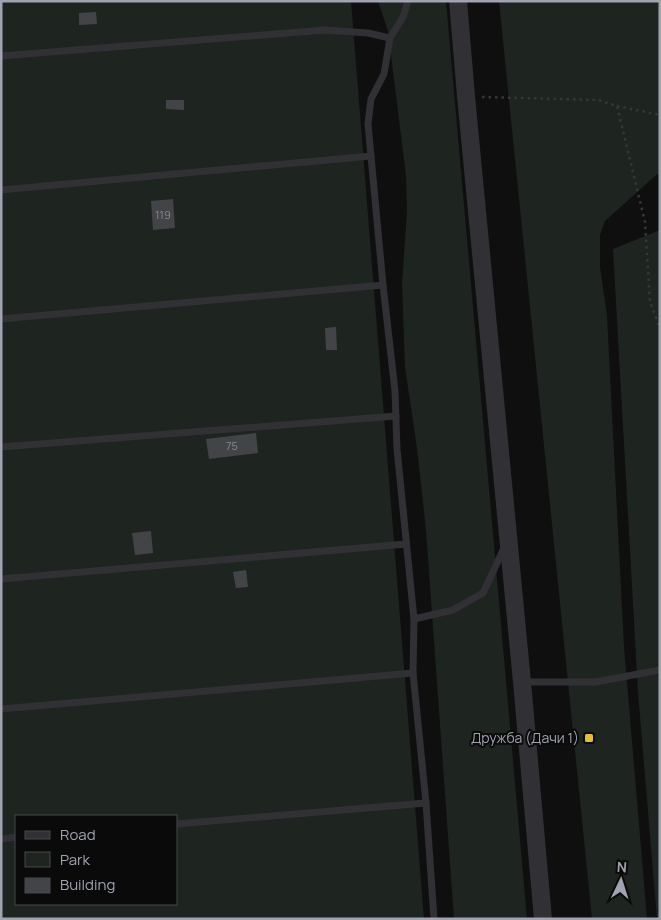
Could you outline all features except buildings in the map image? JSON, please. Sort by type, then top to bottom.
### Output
[{"type":"street","points":[[458,1],[543,919]]},
{"type":"lane","points":[[408,1],[403,17],[390,38],[384,74],[371,99],[368,124],[395,391],[397,449],[414,619],[413,673],[426,803],[434,919]]},
{"type":"lane","points":[[1,56],[325,30],[368,33],[390,38]]},
{"type":"lane","points":[[1,190],[371,156]]},
{"type":"lane","points":[[1,319],[383,284]]},
{"type":"lane","points":[[1,447],[396,416]]},
{"type":"lane","points":[[414,619],[453,610],[483,593],[508,538]]},
{"type":"lane","points":[[1,579],[406,544]]},
{"type":"lane","points":[[522,682],[595,682],[660,670]]},
{"type":"lane","points":[[1,709],[413,673]]},
{"type":"lane","points":[[178,824],[426,803]]},
{"type":"lane","points":[[1,839],[15,838]]},
{"type":"path","points":[[466,96],[598,100],[660,115]]},
{"type":"path","points":[[617,106],[645,222],[650,302],[660,328]]},
{"type":"green space","points":[[1,1],[351,1],[424,919],[1,919]]},
{"type":"green space","points":[[378,1],[446,1],[527,919],[454,919],[426,530],[417,448],[405,367],[402,284],[407,212],[406,176],[388,31]]},
{"type":"green space","points":[[499,1],[660,1],[660,173],[605,221],[600,235],[600,267],[607,316],[624,647],[647,919],[592,919]]},
{"type":"green space","points":[[660,230],[660,919],[657,919],[638,692],[613,249]]},
{"type":"place","name":"Дружба (Дачи 1)","points":[[589,738]]}]
